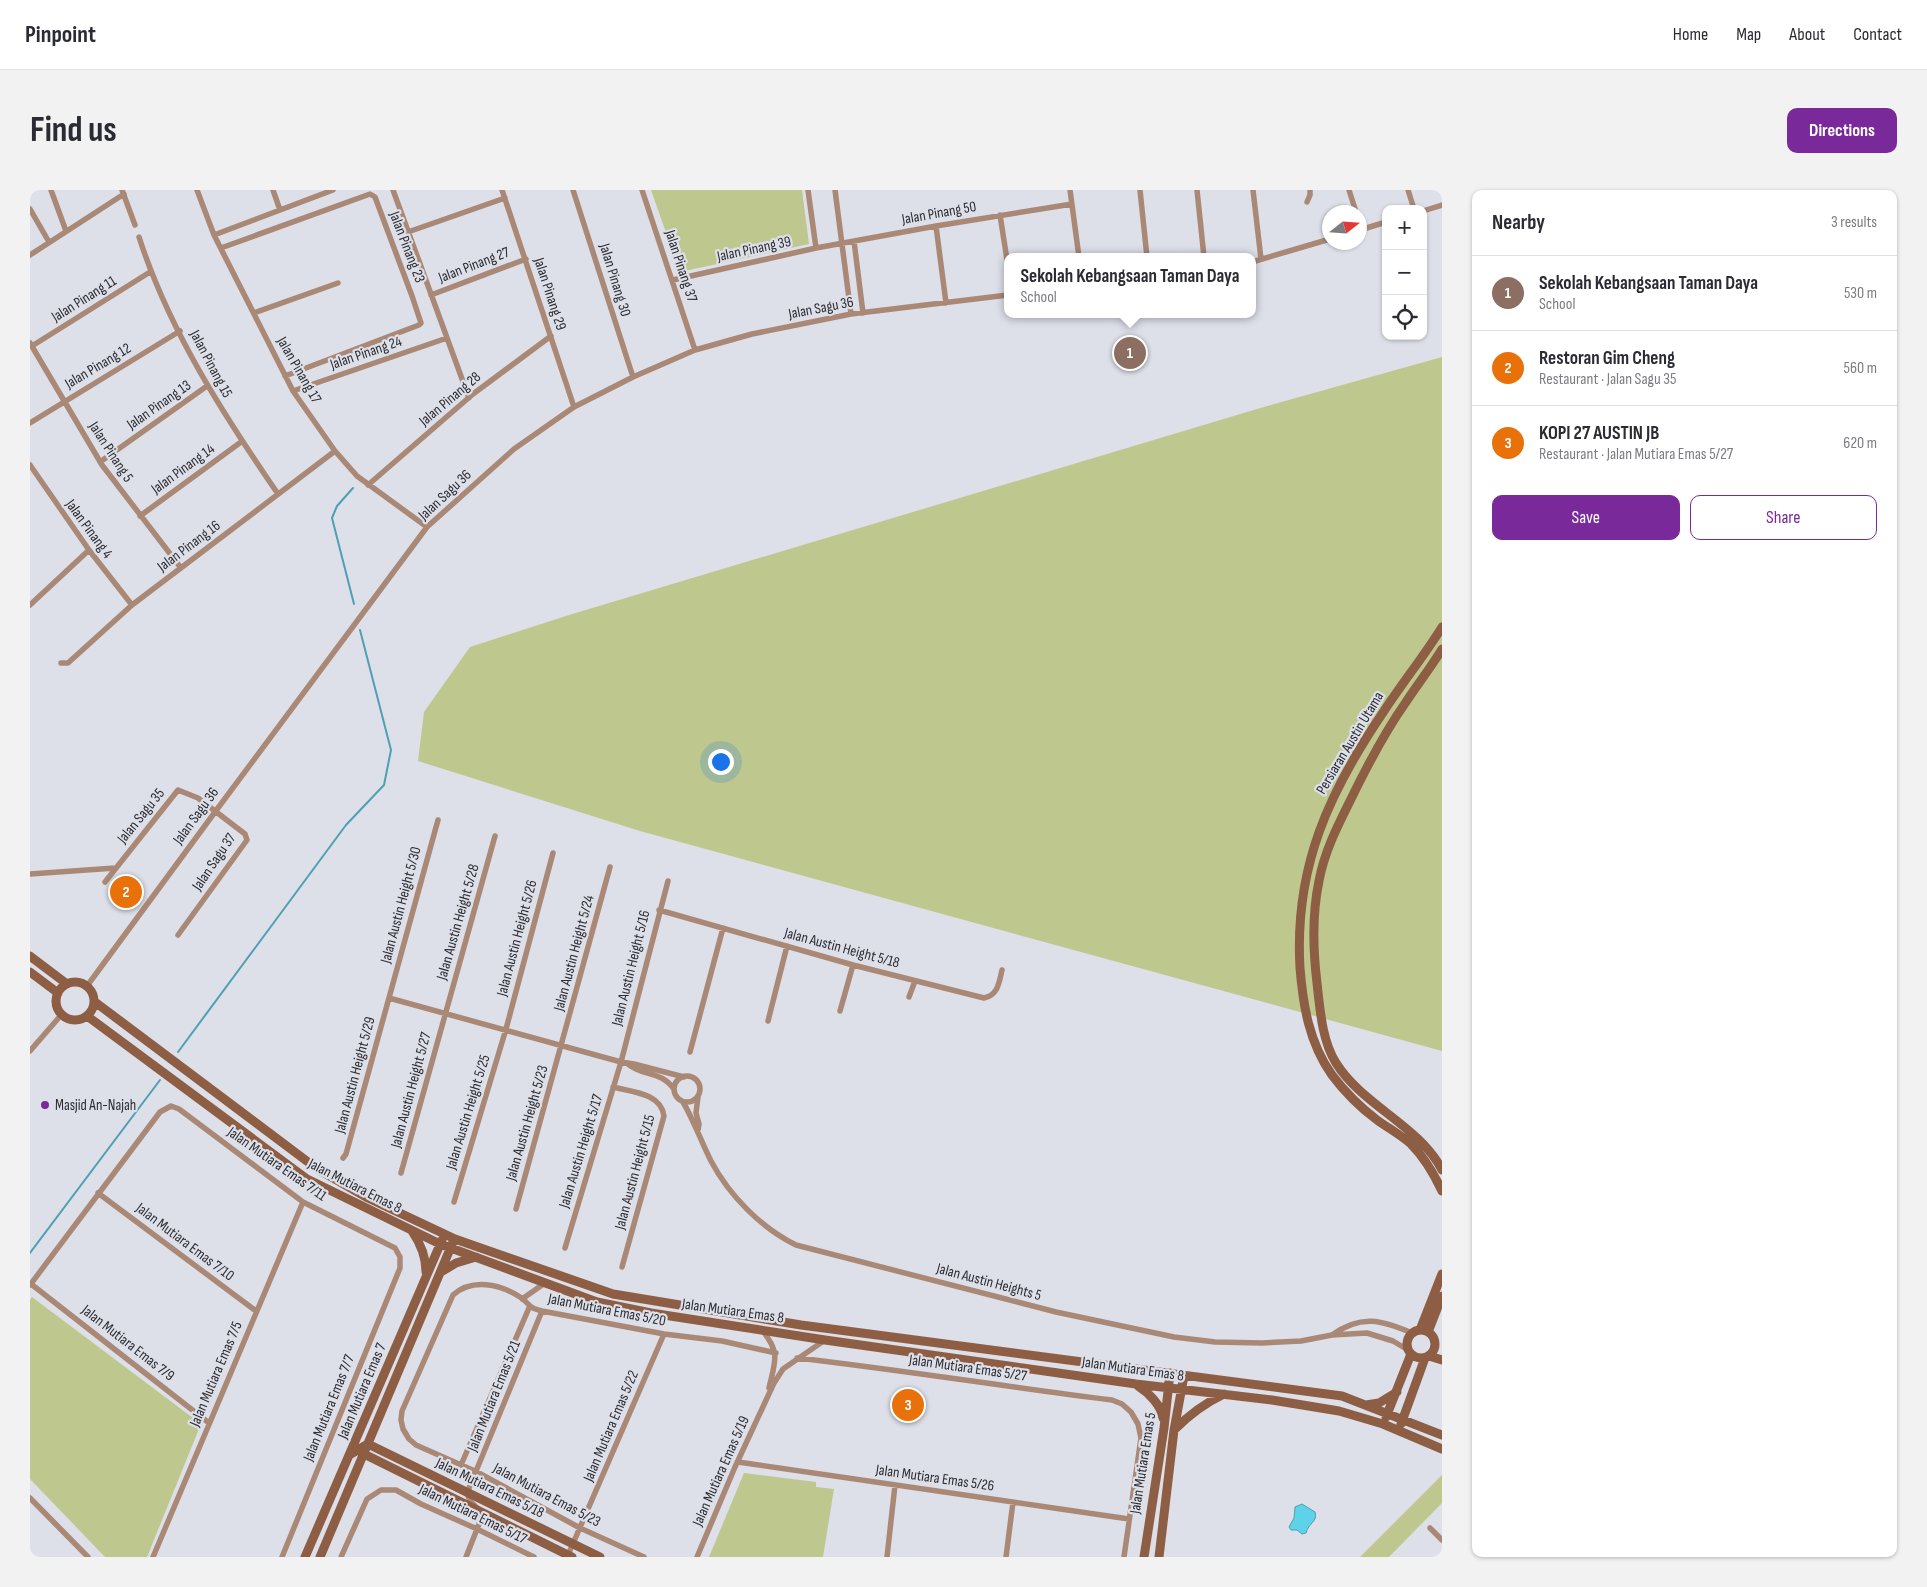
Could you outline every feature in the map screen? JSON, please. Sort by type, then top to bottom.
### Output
[{"type":"main road","name":"Persiaran Austin Utama","points":[[1442,627],[1425,655],[1383,711],[1335,790],[1319,829],[1306,871],[1299,952],[1302,992],[1309,1030],[1332,1074],[1348,1094],[1375,1118],[1410,1143],[1423,1157],[1442,1191]]},
{"type":"main road","name":"Persiaran Austin Utama","points":[[1442,649],[1370,759],[1329,845],[1319,882],[1314,930],[1314,964],[1328,1049],[1335,1062],[1357,1089],[1424,1147],[1442,1170]]},
{"type":"main road","points":[[30,956],[67,984]]},
{"type":"main road","points":[[30,972],[58,993]]},
{"type":"main road","points":[[78,982],[91,990],[95,1002],[87,1016],[71,1020],[62,1014],[57,1004],[58,993],[67,984],[78,982]]},
{"type":"main road","name":"Jalan Mutiara Emas 8","points":[[95,1002],[316,1168],[442,1239]]},
{"type":"main road","name":"Jalan Mutiara Emas 8","points":[[87,1016],[306,1179],[411,1231],[442,1239],[613,1294],[801,1325],[1342,1396],[1442,1435]]},
{"type":"main road","points":[[411,1231],[418,1238],[423,1251],[426,1275]]},
{"type":"main road","name":"Jalan Mutiara Emas 7","points":[[305,1557],[442,1239]]},
{"type":"main road","name":"Jalan Mutiara Emas 8","points":[[453,1243],[477,1257],[545,1283],[597,1302],[633,1310],[825,1340],[1136,1384],[1272,1400],[1339,1411],[1383,1424],[1442,1449]]},
{"type":"main road","name":"Jalan Mutiara Emas 7","points":[[320,1557],[364,1449],[453,1243]]},
{"type":"main road","points":[[441,1272],[456,1263],[477,1257]]},
{"type":"main road","points":[[1420,1332],[1442,1274]]},
{"type":"main road","points":[[1383,1424],[1397,1392],[1410,1352],[1407,1341],[1420,1332],[1442,1296]]},
{"type":"main road","points":[[1398,1430],[1427,1357],[1439,1347],[1434,1338],[1420,1332]]},
{"type":"main road","points":[[1410,1352],[1417,1358],[1427,1357],[1442,1360]]},
{"type":"main road","name":"Jalan Mutiara Emas 5","points":[[1144,1557],[1164,1428],[1170,1373]]},
{"type":"main road","name":"Jalan Mutiara Emas 5","points":[[1159,1557],[1174,1430],[1184,1376]]},
{"type":"main road","points":[[1136,1384],[1145,1390],[1158,1406],[1162,1414],[1164,1428]]},
{"type":"main road","points":[[1363,1405],[1379,1403],[1397,1392]]},
{"type":"main road","points":[[1174,1430],[1185,1418],[1212,1399],[1224,1394]]},
{"type":"main road","points":[[1410,1398],[1410,1408],[1414,1418],[1428,1429]]},
{"type":"main road","points":[[349,1455],[364,1449],[360,1430]]},
{"type":"main road","name":"Jalan Mutiara Emas 5/18","points":[[364,1449],[468,1493],[600,1557]]},
{"type":"main road","name":"Jalan Mutiara Emas 5/18","points":[[364,1449],[483,1514],[570,1556]]},
{"type":"street","points":[[52,190],[66,231]]},
{"type":"street","name":"Jalan Pinang 17","points":[[197,190],[214,234],[293,390],[335,451],[357,476],[427,527]]},
{"type":"street","points":[[273,190],[280,210]]},
{"type":"street","points":[[214,234],[333,190]]},
{"type":"street","points":[[393,190],[469,398]]},
{"type":"street","name":"Jalan Pinang 29","points":[[502,190],[574,407]]},
{"type":"street","name":"Jalan Pinang 30","points":[[573,190],[633,377]]},
{"type":"street","name":"Jalan Pinang 37","points":[[642,190],[695,350]]},
{"type":"street","points":[[808,190],[816,248]]},
{"type":"street","points":[[835,190],[851,314]]},
{"type":"street","points":[[1070,190],[1078,253]]},
{"type":"street","points":[[1140,190],[1146,253]]},
{"type":"street","points":[[1197,190],[1204,253]]},
{"type":"street","points":[[1253,190],[1261,259]]},
{"type":"street","points":[[1307,202],[1310,190]]},
{"type":"street","points":[[1349,190],[1354,205]]},
{"type":"street","points":[[1408,190],[1413,205]]},
{"type":"street","points":[[30,255],[123,192],[136,226]]},
{"type":"street","name":"Jalan Pinang 23","points":[[221,248],[370,194],[375,197],[412,296],[420,323],[419,326],[285,376]]},
{"type":"street","points":[[408,232],[505,198]]},
{"type":"street","name":"Jalan Pinang 50","points":[[841,244],[936,226],[1072,204]]},
{"type":"street","points":[[1427,210],[1442,206]]},
{"type":"street","points":[[30,209],[49,242]]},
{"type":"street","points":[[1000,215],[1006,253]]},
{"type":"street","points":[[1367,226],[1382,223]]},
{"type":"street","points":[[936,226],[946,302]]},
{"type":"street","name":"Jalan Pinang 15","points":[[139,237],[150,272],[207,386],[241,442],[278,494]]},
{"type":"street","points":[[854,241],[863,313]]},
{"type":"street","points":[[1256,261],[1322,241]]},
{"type":"street","name":"Jalan Pinang 39","points":[[673,280],[841,244]]},
{"type":"street","name":"Jalan Pinang 27","points":[[431,295],[526,259]]},
{"type":"street","name":"Jalan Pinang 11","points":[[31,344],[150,272]]},
{"type":"street","points":[[254,313],[338,283]]},
{"type":"street","name":"Jalan Sagu 36","points":[[87,986],[214,812],[427,527],[514,449],[574,407],[633,377],[695,350],[752,334],[851,314],[1004,295]]},
{"type":"street","name":"Jalan Pinang 12","points":[[30,423],[180,332]]},
{"type":"street","name":"Jalan Pinang 28","points":[[368,484],[469,398],[551,336]]},
{"type":"street","name":"Jalan Pinang 24","points":[[293,390],[447,338]]},
{"type":"street","name":"Jalan Pinang 5","points":[[31,344],[100,462],[181,568]]},
{"type":"street","name":"Jalan Pinang 13","points":[[100,462],[207,386]]},
{"type":"street","name":"Jalan Pinang 14","points":[[140,516],[241,442]]},
{"type":"street","name":"Jalan Pinang 16","points":[[61,663],[68,663],[132,605],[335,451]]},
{"type":"street","name":"Jalan Pinang 4","points":[[30,465],[89,550],[132,605]]},
{"type":"street","points":[[30,605],[89,550]]},
{"type":"street","name":"Jalan Sagu 35","points":[[105,882],[178,790],[198,798],[214,812]]},
{"type":"street","name":"Jalan Sagu 37","points":[[178,935],[248,840],[246,834],[214,812]]},
{"type":"street","name":"Jalan Austin Height 5/30","points":[[389,998],[438,820]]},
{"type":"street","name":"Jalan Austin Height 5/28","points":[[445,1014],[495,836]]},
{"type":"street","name":"Jalan Austin Height 5/26","points":[[506,1030],[553,853]]},
{"type":"street","name":"Jalan Austin Height 5/24","points":[[562,1044],[610,867]]},
{"type":"street","points":[[30,874],[115,868]]},
{"type":"street","name":"Jalan Austin Height 5/16","points":[[621,1062],[668,881]]},
{"type":"street","name":"Jalan Austin Height 5/18","points":[[659,910],[853,965],[984,998],[992,997],[997,990],[1002,970]]},
{"type":"street","points":[[690,1052],[723,928]]},
{"type":"street","points":[[768,1022],[787,946]]},
{"type":"street","points":[[840,1011],[853,965]]},
{"type":"street","points":[[909,997],[915,981]]},
{"type":"street","points":[[389,998],[562,1044],[628,1064],[684,1077],[692,1077],[698,1082],[700,1090],[696,1113],[700,1124],[698,1130]]},
{"type":"street","name":"Jalan Austin Height 5/29","points":[[343,1158],[346,1154],[389,998]]},
{"type":"street","points":[[30,1051],[62,1014]]},
{"type":"street","name":"Jalan Austin Height 5/27","points":[[401,1173],[445,1014]]},
{"type":"street","name":"Jalan Austin Height 5/25","points":[[454,1202],[506,1030]]},
{"type":"street","name":"Jalan Austin Height 5/23","points":[[516,1208],[562,1044]]},
{"type":"street","name":"Jalan Austin Height 5/17","points":[[565,1248],[621,1062]]},
{"type":"street","points":[[628,1064],[634,1068],[666,1079],[674,1089],[677,1097],[683,1102],[691,1102],[698,1097]]},
{"type":"street","points":[[674,1089],[677,1081],[684,1077]]},
{"type":"street","name":"Jalan Austin Height 5/15","points":[[613,1087],[655,1100],[663,1109],[664,1116],[622,1267]]},
{"type":"street","name":"Jalan Austin Heights 5","points":[[683,1102],[718,1173],[741,1202],[785,1240],[808,1249],[1056,1312],[1174,1337],[1215,1342],[1301,1342],[1332,1335],[1360,1333],[1393,1340],[1410,1352]]},
{"type":"street","name":"Jalan Mutiara Emas 7/11","points":[[98,1193],[163,1109],[171,1106],[182,1112],[303,1202],[391,1245],[400,1257],[400,1268]]},
{"type":"street","points":[[30,1284],[98,1193]]},
{"type":"street","name":"Jalan Mutiara Emas 7/10","points":[[98,1193],[256,1311]]},
{"type":"street","name":"Jalan Mutiara Emas 7/5","points":[[153,1557],[303,1202]]},
{"type":"street","name":"Jalan Mutiara Emas 7/7","points":[[282,1557],[400,1268]]},
{"type":"street","points":[[522,1299],[545,1283]]},
{"type":"street","name":"Jalan Mutiara Emas 7/9","points":[[30,1284],[209,1423]]},
{"type":"street","name":"Jalan Mutiara Emas 5/20","points":[[402,1414],[407,1397],[453,1295],[460,1289],[470,1285],[484,1284],[499,1287],[522,1299],[529,1308],[542,1311],[664,1334],[722,1341],[776,1353]]},
{"type":"street","points":[[461,1465],[529,1308]]},
{"type":"street","name":"Jalan Mutiara Emas 5/21","points":[[468,1493],[542,1311]]},
{"type":"street","name":"Jalan Austin Heights 5","points":[[1332,1335],[1351,1325],[1372,1320],[1420,1332]]},
{"type":"street","points":[[761,1329],[771,1341],[776,1353]]},
{"type":"street","name":"Jalan Mutiara Emas 5/22","points":[[570,1556],[573,1544],[664,1334]]},
{"type":"street","name":"Jalan Mutiara Emas 5/19","points":[[697,1557],[768,1395],[783,1369],[825,1340]]},
{"type":"street","name":"Jalan Mutiara Emas 5/19","points":[[768,1395],[776,1353]]},
{"type":"street","name":"Jalan Mutiara Emas 5/27","points":[[797,1358],[1112,1400],[1122,1404],[1131,1412],[1138,1424],[1141,1438],[1129,1518]]},
{"type":"street","name":"Jalan Mutiara Emas 5/23","points":[[402,1414],[403,1429],[412,1442],[477,1472],[580,1528],[644,1557]]},
{"type":"street","name":"Jalan Mutiara Emas 5/26","points":[[738,1462],[1129,1518]]},
{"type":"street","points":[[887,1557],[895,1485]]},
{"type":"street","name":"Jalan Mutiara Emas 5/17","points":[[342,1557],[367,1499],[375,1493],[386,1489],[402,1493],[421,1504],[534,1557]]},
{"type":"street","points":[[466,1557],[483,1514],[470,1501],[468,1493]]},
{"type":"street","points":[[30,1498],[88,1557]]},
{"type":"street","points":[[1006,1557],[1013,1502]]},
{"type":"street","points":[[1124,1557],[1129,1518]]},
{"type":"street","points":[[1430,1528],[1442,1540]]},
{"type":"green space","points":[[651,190],[802,190],[809,244],[680,272]]},
{"type":"green space","points":[[1442,357],[1442,1051],[640,831],[418,761],[424,712],[470,647],[569,615],[1257,409]]},
{"type":"green space","points":[[32,1297],[201,1424],[147,1557],[105,1557],[30,1479],[30,1300]]},
{"type":"green space","points":[[744,1473],[816,1482],[816,1487],[834,1489],[823,1557],[709,1557]]},
{"type":"green space","points":[[1442,1475],[1442,1503],[1389,1557],[1360,1557]]},
{"type":"water","points":[[1302,1504],[1315,1512],[1316,1515],[1306,1533],[1302,1534],[1297,1530],[1291,1530],[1289,1527],[1294,1518],[1295,1507]]},
{"type":"waterway","points":[[353,488],[337,506],[332,518],[354,604]]},
{"type":"waterway","points":[[178,1052],[346,825],[384,785],[391,750],[360,630]]},
{"type":"waterway","points":[[30,1253],[160,1080]]},
{"type":"place","name":"Sekolah Kebangsaan Taman Daya","points":[[1130,353]]},
{"type":"place","name":"Restoran Gim Cheng","points":[[126,892]]},
{"type":"place","name":"Masjid An-Najah","points":[[45,1105]]},
{"type":"place","name":"KOPI 27 AUSTIN JB","points":[[908,1405]]}]
